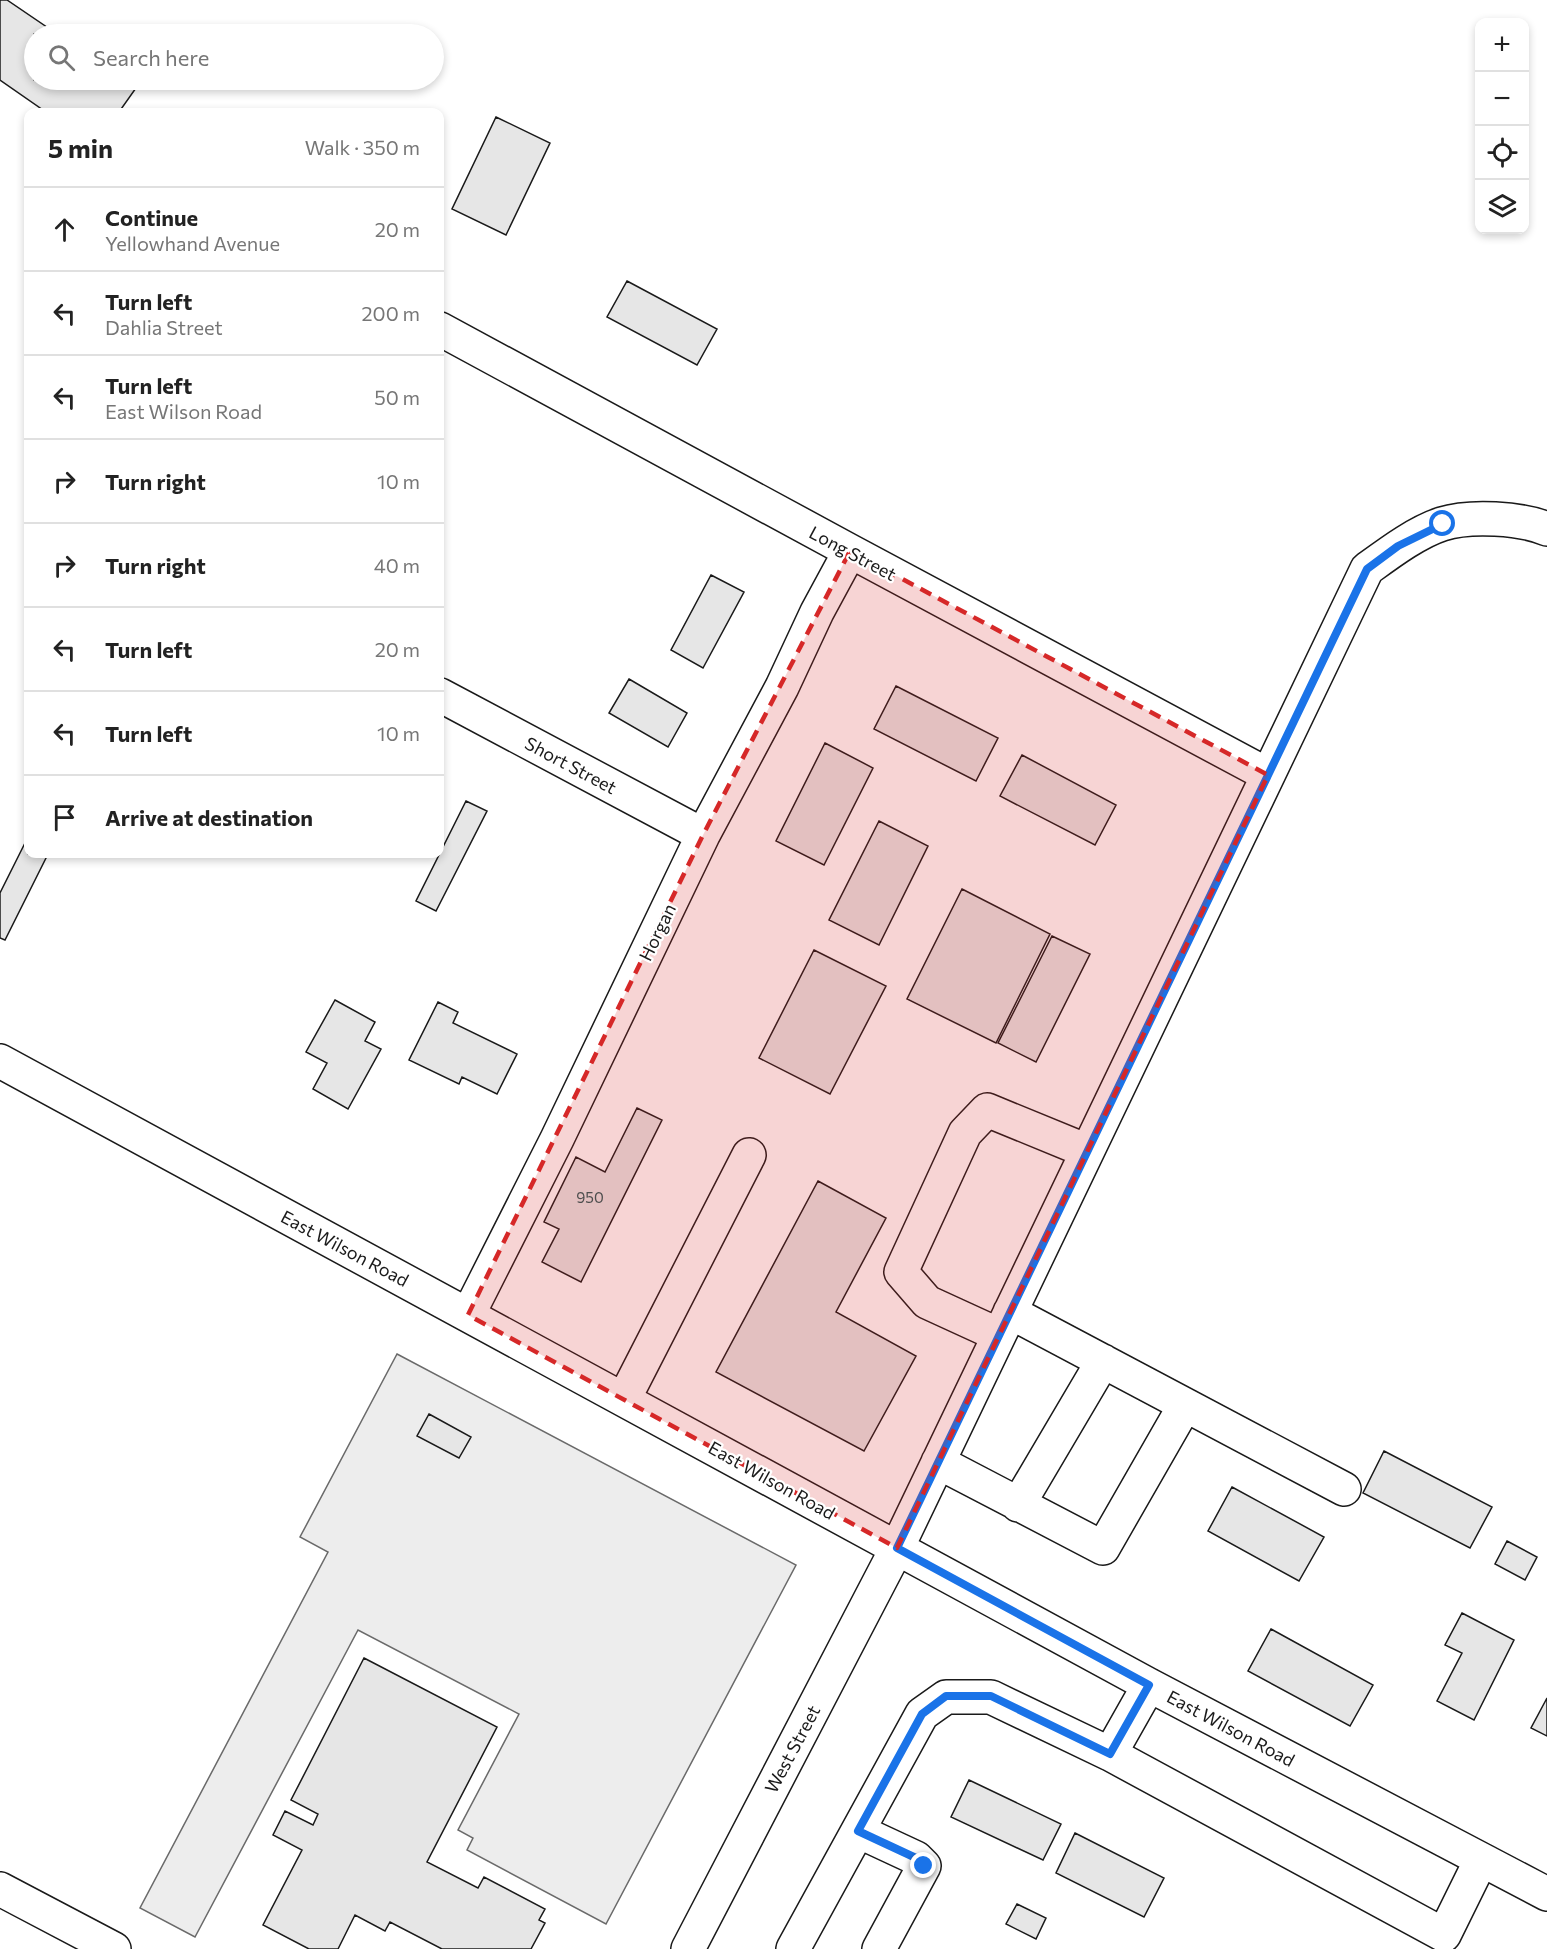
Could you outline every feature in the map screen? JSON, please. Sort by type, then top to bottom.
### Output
[{"type":"street","name":"Long Street","points":[[444,331],[850,552],[1268,775]]},
{"type":"street","name":"West Street","points":[[688,1949],[897,1548],[1367,569],[1398,546],[1443,524],[1492,518],[1547,529]]},
{"type":"street","name":"Horgan","points":[[468,1315],[557,1139],[704,835],[782,687],[817,612],[850,552]]},
{"type":"street","name":"Short Street","points":[[444,697],[704,835]]},
{"type":"street","name":"East Wilson Road","points":[[0,1061],[1149,1685],[1547,1894]]},
{"type":"street","points":[[1087,1151],[987,1110],[965,1133],[901,1272],[927,1302],[1004,1324],[1103,1361],[1344,1489]]},
{"type":"street","points":[[624,1399],[749,1155]]},
{"type":"street","points":[[1018,1505],[1103,1361]]},
{"type":"street","points":[[938,1462],[1103,1548],[1185,1405]]},
{"type":"street","points":[[1110,1754],[1149,1685]]},
{"type":"street","points":[[793,1949],[922,1714],[946,1696],[991,1696],[1110,1754],[1444,1935],[1481,1860]]},
{"type":"street","points":[[858,1831],[916,1858],[924,1866],[879,1949]]},
{"type":"street","points":[[0,1889],[114,1949]]},
{"type":"highlighted area","points":[[850,551],[1268,775],[897,1548],[468,1315],[703,835]]},
{"type":"shaded area","points":[[397,1354],[796,1565],[606,1924],[467,1850],[473,1838],[458,1830],[519,1714],[358,1630],[195,1937],[140,1908],[328,1552],[300,1537]]},
{"type":"building","points":[[0,0],[7,0],[42,24],[24,24],[24,90],[135,90],[122,108],[40,108],[0,80]]},
{"type":"building","points":[[496,117],[550,143],[506,235],[452,209]]},
{"type":"building","points":[[627,281],[717,329],[697,365],[607,317]]},
{"type":"building","points":[[711,575],[744,592],[703,668],[671,650]]},
{"type":"building","points":[[629,679],[687,713],[668,747],[609,713]]},
{"type":"building","points":[[896,686],[998,738],[976,781],[874,729]]},
{"type":"building","points":[[825,743],[873,768],[824,865],[776,841]]},
{"type":"building","points":[[1022,755],[1116,805],[1095,845],[1000,796]]},
{"type":"building","points":[[466,801],[487,811],[436,911],[416,901],[438,858],[444,858],[444,845]]},
{"type":"building","points":[[879,821],[928,846],[879,945],[829,920]]},
{"type":"building","points":[[24,845],[24,858],[46,858],[5,940],[0,938],[0,893]]},
{"type":"building","points":[[962,889],[1050,934],[996,1043],[907,999]]},
{"type":"building","points":[[1052,936],[1090,954],[1036,1062],[998,1043]]},
{"type":"building","points":[[814,950],[886,986],[830,1094],[759,1058]]},
{"type":"building","points":[[335,1000],[375,1022],[365,1041],[381,1049],[348,1109],[313,1089],[327,1063],[306,1052]]},
{"type":"building","points":[[438,1002],[458,1012],[453,1023],[517,1054],[497,1094],[462,1077],[459,1084],[409,1060]]},
{"type":"building","points":[[637,1108],[662,1120],[581,1282],[542,1262],[559,1229],[544,1222],[576,1157],[605,1172]]},
{"type":"building","points":[[818,1181],[886,1218],[836,1312],[916,1356],[864,1451],[716,1372]]},
{"type":"building","points":[[429,1414],[471,1437],[459,1458],[417,1436]]},
{"type":"building","points":[[1384,1451],[1492,1507],[1470,1548],[1363,1493]]},
{"type":"building","points":[[1232,1487],[1324,1537],[1299,1581],[1208,1531]]},
{"type":"building","points":[[1507,1541],[1537,1557],[1525,1580],[1495,1564]]},
{"type":"building","points":[[1462,1613],[1514,1640],[1474,1720],[1437,1701],[1462,1653],[1445,1645]]},
{"type":"building","points":[[1271,1629],[1373,1685],[1350,1726],[1248,1671]]},
{"type":"building","points":[[364,1658],[497,1727],[427,1862],[478,1888],[484,1877],[545,1909],[539,1920],[545,1923],[531,1949],[442,1949],[390,1922],[385,1931],[355,1915],[338,1949],[309,1949],[263,1925],[302,1850],[273,1835],[285,1811],[313,1825],[318,1814],[291,1800]]},
{"type":"building","points":[[1547,1698],[1547,1736],[1531,1728]]},
{"type":"building","points":[[969,1780],[1061,1824],[1043,1860],[951,1817]]},
{"type":"building","points":[[1075,1833],[1164,1878],[1144,1917],[1056,1873]]},
{"type":"building","points":[[1017,1904],[1046,1918],[1036,1939],[1006,1924]]},
{"type":"route","points":[[924,1866],[916,1858],[858,1831],[922,1714],[946,1696],[991,1696],[1110,1754],[1149,1685],[897,1548],[1367,569],[1398,546],[1443,524]]}]
